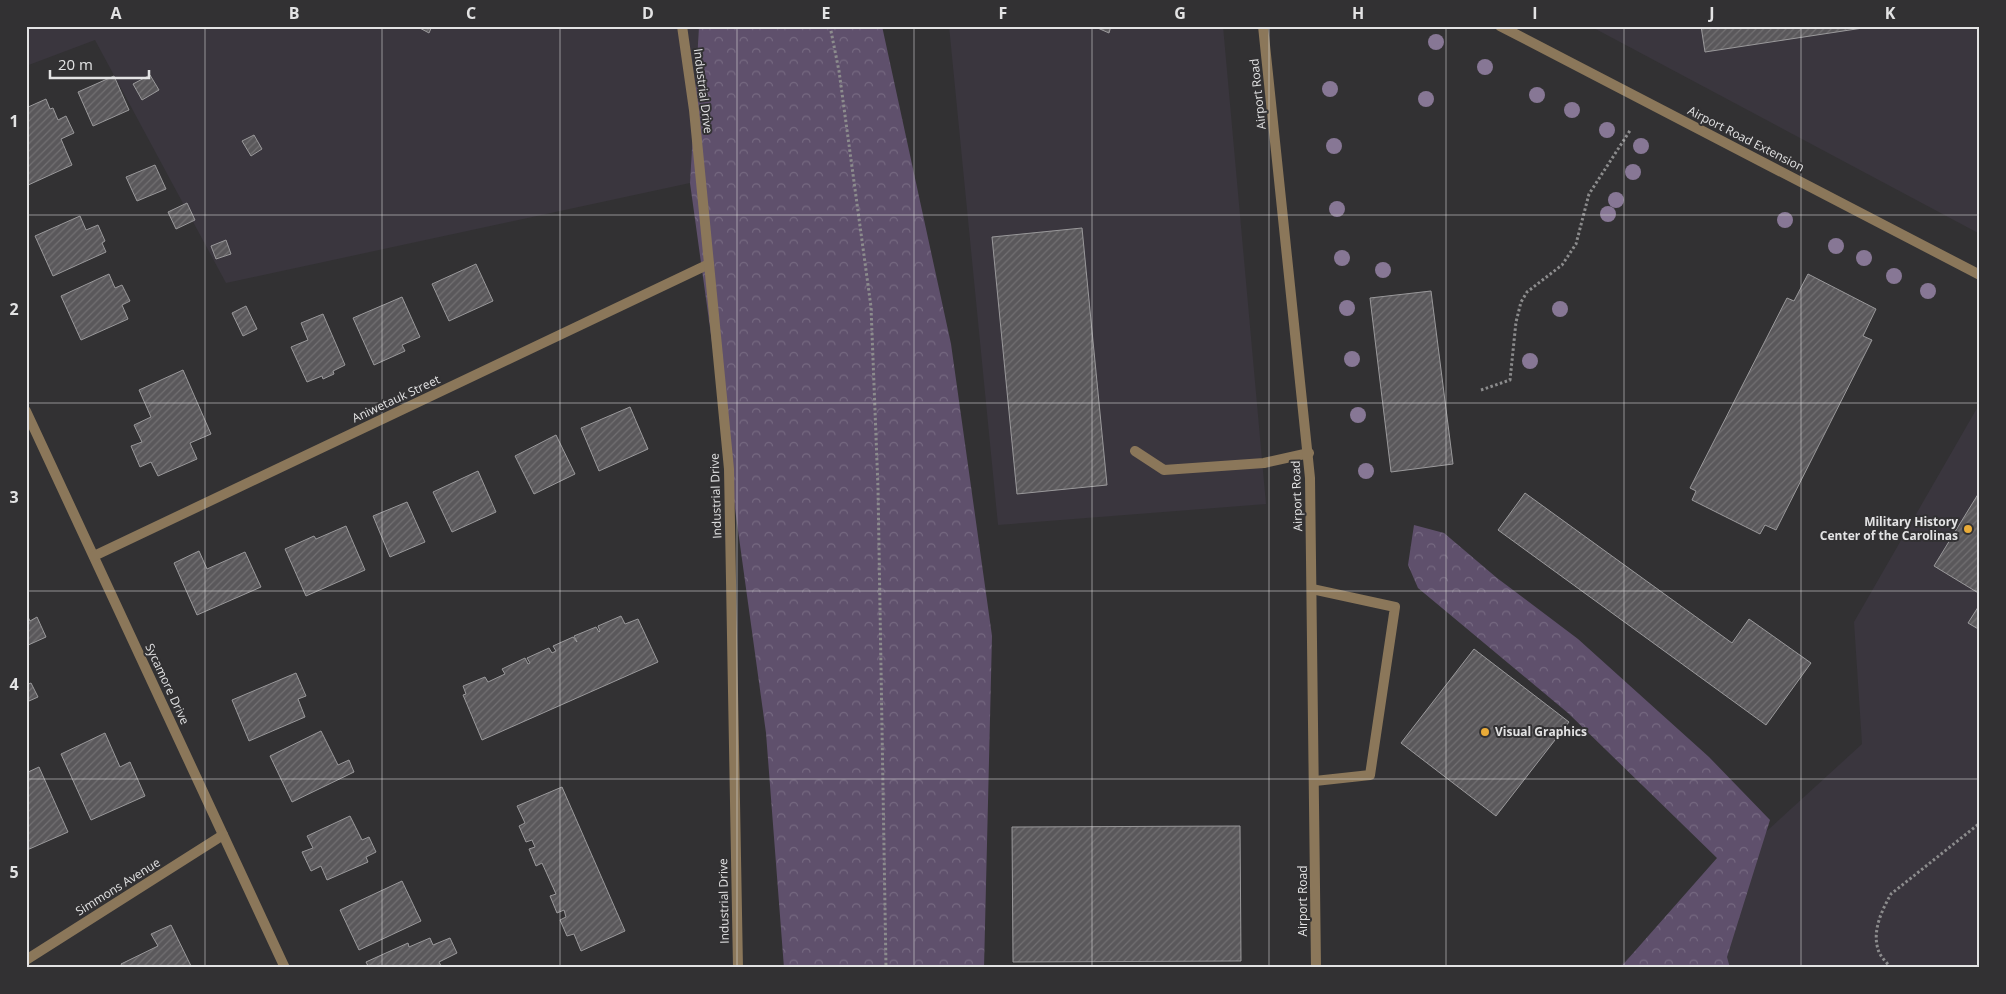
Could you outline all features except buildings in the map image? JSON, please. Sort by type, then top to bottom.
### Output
[{"type":"street","name":"Industrial Drive","points":[[682,26],[694,110],[729,468],[738,968]]},
{"type":"street","name":"Airport Road","points":[[1263,26],[1308,453],[1315,781],[1316,968]]},
{"type":"street","name":"Airport Road Extension","points":[[1500,26],[1980,275]]},
{"type":"street","name":"Aniwetauk Street","points":[[94,556],[709,264]]},
{"type":"street","name":"Sycamore Drive","points":[[26,411],[285,968]]},
{"type":"street","points":[[1136,451],[1164,470],[1264,463],[1308,453]]},
{"type":"street","points":[[1312,589],[1395,607],[1370,775],[1315,781]]},
{"type":"street","name":"Simmons Avenue","points":[[26,960],[223,835]]},
{"type":"path","points":[[830,26],[840,71],[871,307],[879,508],[886,968]]},
{"type":"path","points":[[1481,390],[1510,380],[1516,322],[1521,302],[1528,292],[1562,265],[1576,244],[1589,194],[1630,129]]},
{"type":"path","points":[[1891,968],[1879,952],[1876,931],[1883,908],[1891,894],[1980,823]]},
{"type":"shaded area","points":[[26,26],[699,26],[690,183],[226,283],[95,40],[26,66]]},
{"type":"shaded area","points":[[949,26],[1223,26],[1266,504],[998,525]]},
{"type":"shaded area","points":[[1590,26],[1980,26],[1980,234]]},
{"type":"shaded area","points":[[1980,403],[1980,968],[1617,968],[1862,744],[1854,622]]},
{"type":"green space","points":[[699,26],[882,26],[951,344],[992,636],[984,968],[784,968],[766,733],[690,183]]},
{"type":"green space","points":[[1414,525],[1444,533],[1497,578],[1578,639],[1709,757],[1770,820],[1727,957],[1730,968],[1620,968],[1717,858],[1568,713],[1418,588],[1408,565]]},
{"type":"place","name":"Military History Center of the Carolinas","points":[[1968,529]]},
{"type":"place","name":"Visual Graphics","points":[[1485,732]]}]
